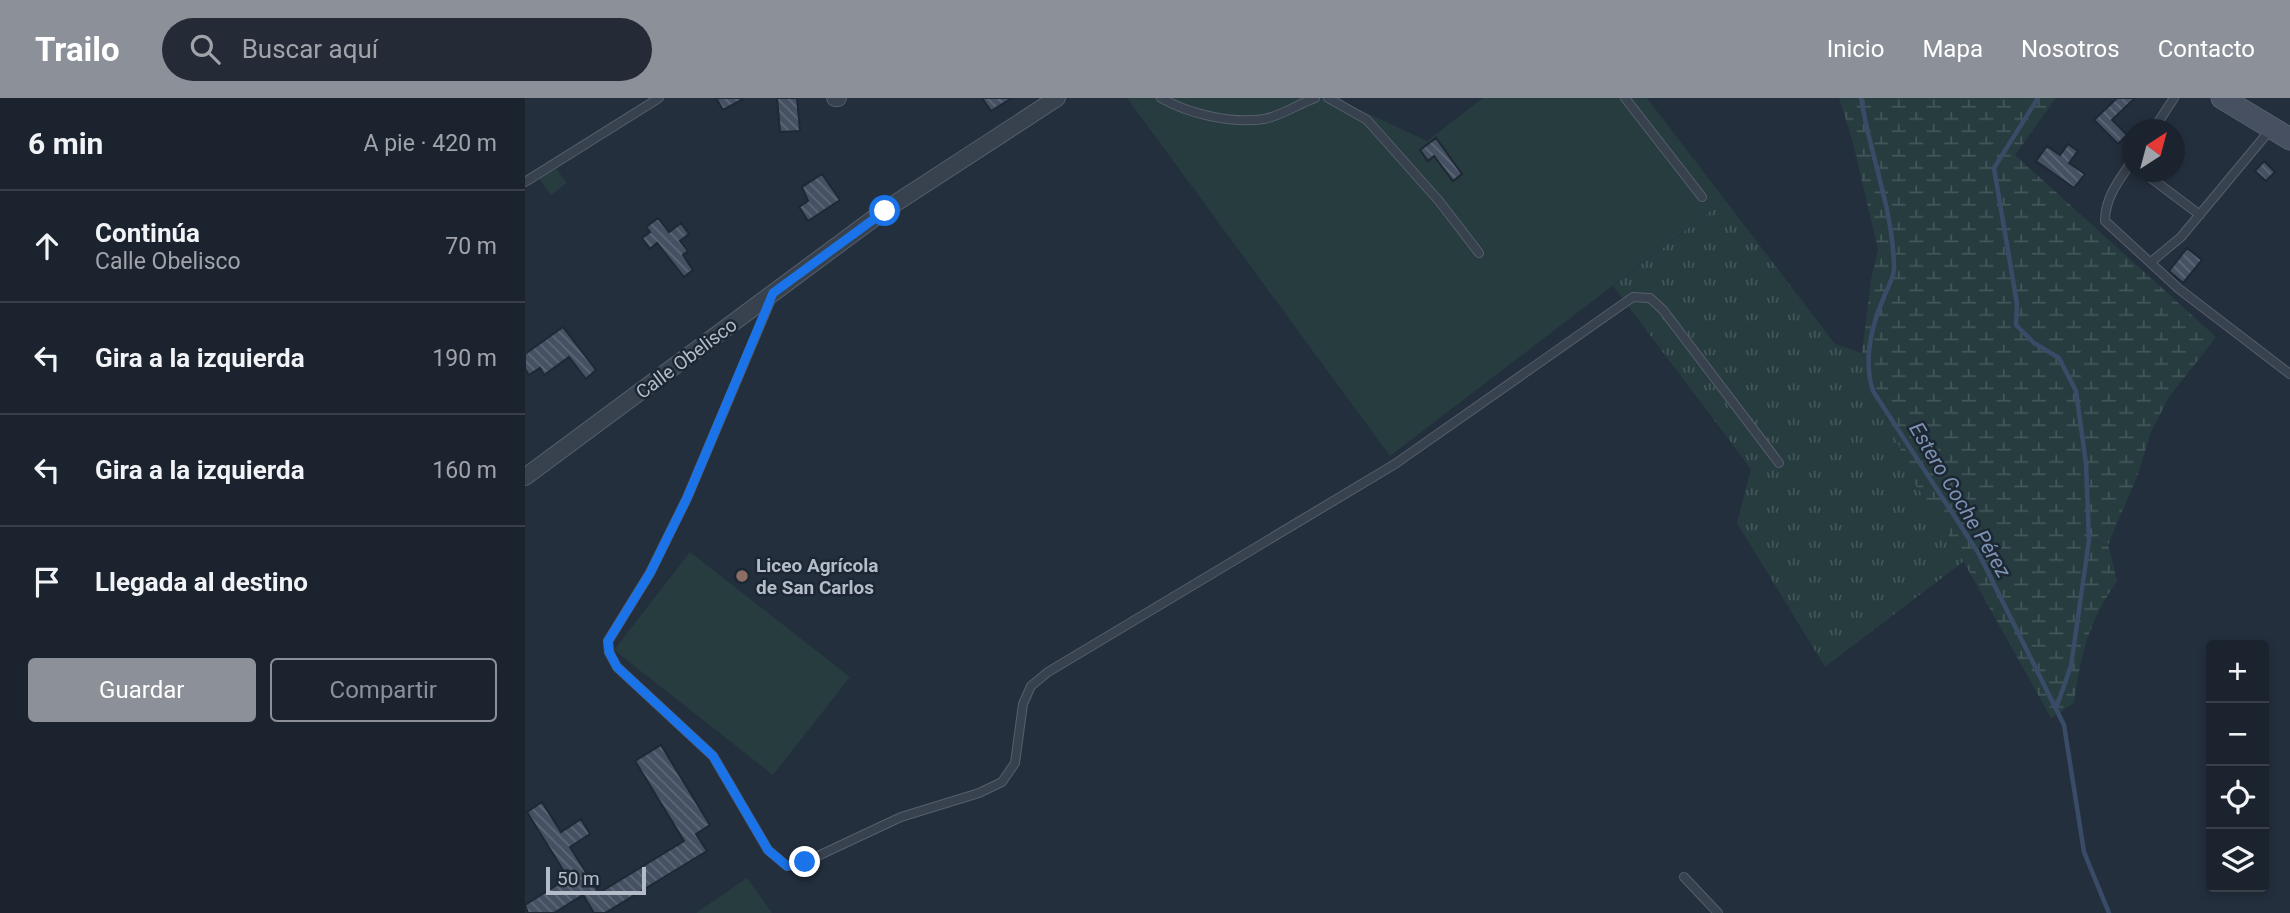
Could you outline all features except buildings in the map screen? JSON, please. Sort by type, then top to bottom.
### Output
[{"type":"main road","points":[[2222,98],[2281,134]]},
{"type":"street","name":"Calle Obelisco","points":[[525,477],[885,211],[1057,98]]},
{"type":"lane","points":[[525,182],[659,98]]},
{"type":"lane","points":[[1161,98],[1205,114],[1237,120],[1265,119],[1315,98]]},
{"type":"lane","points":[[1328,98],[1367,120],[1439,201],[1479,253]]},
{"type":"lane","points":[[1626,98],[1702,197]]},
{"type":"lane","points":[[2160,119],[2174,98]]},
{"type":"lane","points":[[2151,262],[2181,237],[2281,134]]},
{"type":"lane","points":[[2122,176],[2105,208],[2105,221],[2179,289],[2290,374]]},
{"type":"lane","points":[[2156,182],[2200,215]]},
{"type":"lane","points":[[773,293],[687,498],[650,573],[608,641],[609,652],[617,667],[713,756],[768,850],[787,866],[805,862],[901,817],[979,793],[1002,782],[1015,763],[1023,704],[1031,686],[1048,672],[1395,464],[1633,297],[1650,298],[1663,310],[1779,463]]},
{"type":"lane","points":[[1684,877],[1718,913]]},
{"type":"green space","points":[[1127,98],[1335,98],[1427,141],[1483,98],[1647,98],[1725,200],[1390,456]]},
{"type":"green space","points":[[1839,98],[2056,98],[2015,155],[2216,337],[2169,397],[2151,432],[2138,474],[2108,545],[2117,581],[2099,611],[2087,639],[2074,703],[2051,718],[1947,532],[1913,481],[1862,353],[1871,280],[1878,249],[1852,139]]},
{"type":"green space","points":[[555,167],[567,183],[551,195],[539,178]]},
{"type":"green space","points":[[1725,200],[1835,344],[1862,353],[1881,402],[1964,561],[1825,667],[1737,523],[1751,469],[1613,286]]},
{"type":"green space","points":[[690,552],[850,677],[773,775],[614,650]]},
{"type":"green space","points":[[747,878],[772,913],[696,913]]},
{"type":"waterway","name":"Estero Coche Pérez","points":[[1861,98],[1890,224],[1894,267],[1875,320],[1870,344],[1869,367],[1873,391],[1979,554],[2064,725],[2084,852],[2109,913]]},
{"type":"waterway","points":[[2038,98],[1994,168],[2017,304],[2016,325],[2034,343],[2059,358],[2076,391],[2086,464],[2089,540],[2071,666],[2056,708]]},
{"type":"place","name":"Liceo Agrícola de San Carlos","points":[[742,576]]},
{"type":"route","points":[[805,862],[787,866],[768,850],[746,807],[713,756],[685,727],[617,667],[609,652],[608,641],[650,573],[687,498],[773,293],[885,211]]}]
